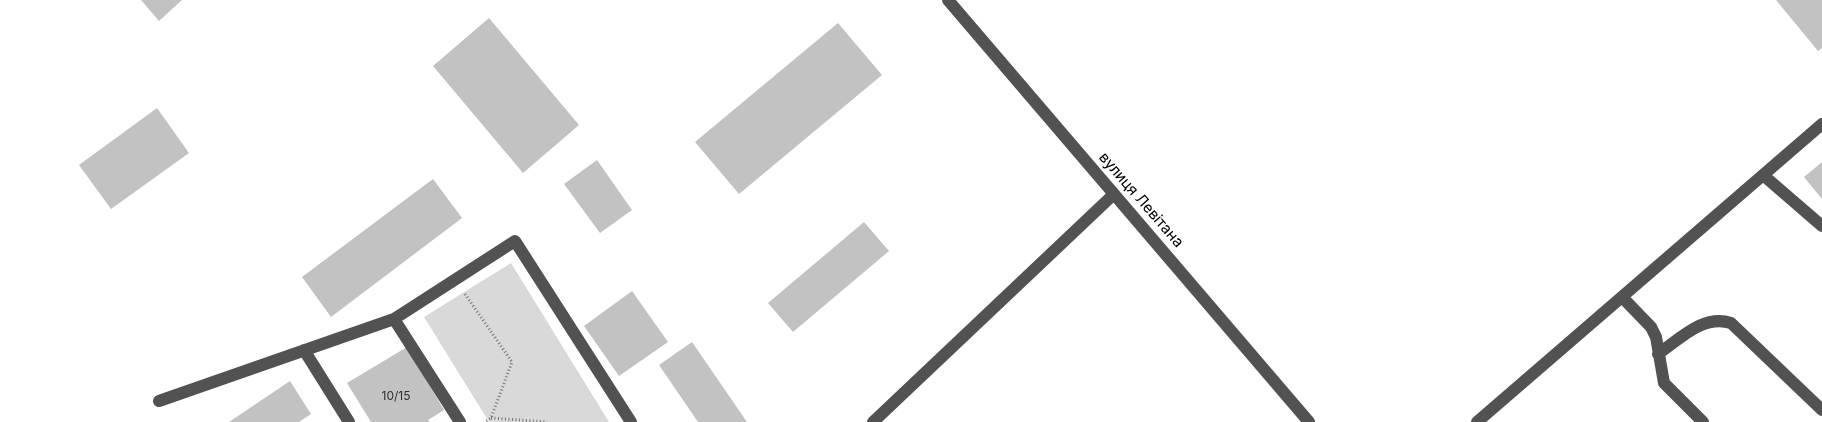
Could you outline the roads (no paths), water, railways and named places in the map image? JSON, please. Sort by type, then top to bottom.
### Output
[{"type":"street","name":"вулиця Левітана","points":[[948,0],[1308,422]]},
{"type":"street","points":[[1477,422],[1822,124]]},
{"type":"street","points":[[1763,175],[1822,226]]},
{"type":"street","points":[[873,422],[1114,194]]},
{"type":"street","points":[[159,401],[394,319],[515,241],[631,422]]},
{"type":"street","points":[[1622,297],[1651,326],[1656,337],[1664,383],[1703,422]]},
{"type":"street","points":[[394,319],[460,422]]},
{"type":"street","points":[[1658,354],[1705,322],[1718,319],[1731,323],[1822,410]]},
{"type":"street","points":[[304,350],[349,422]]}]
